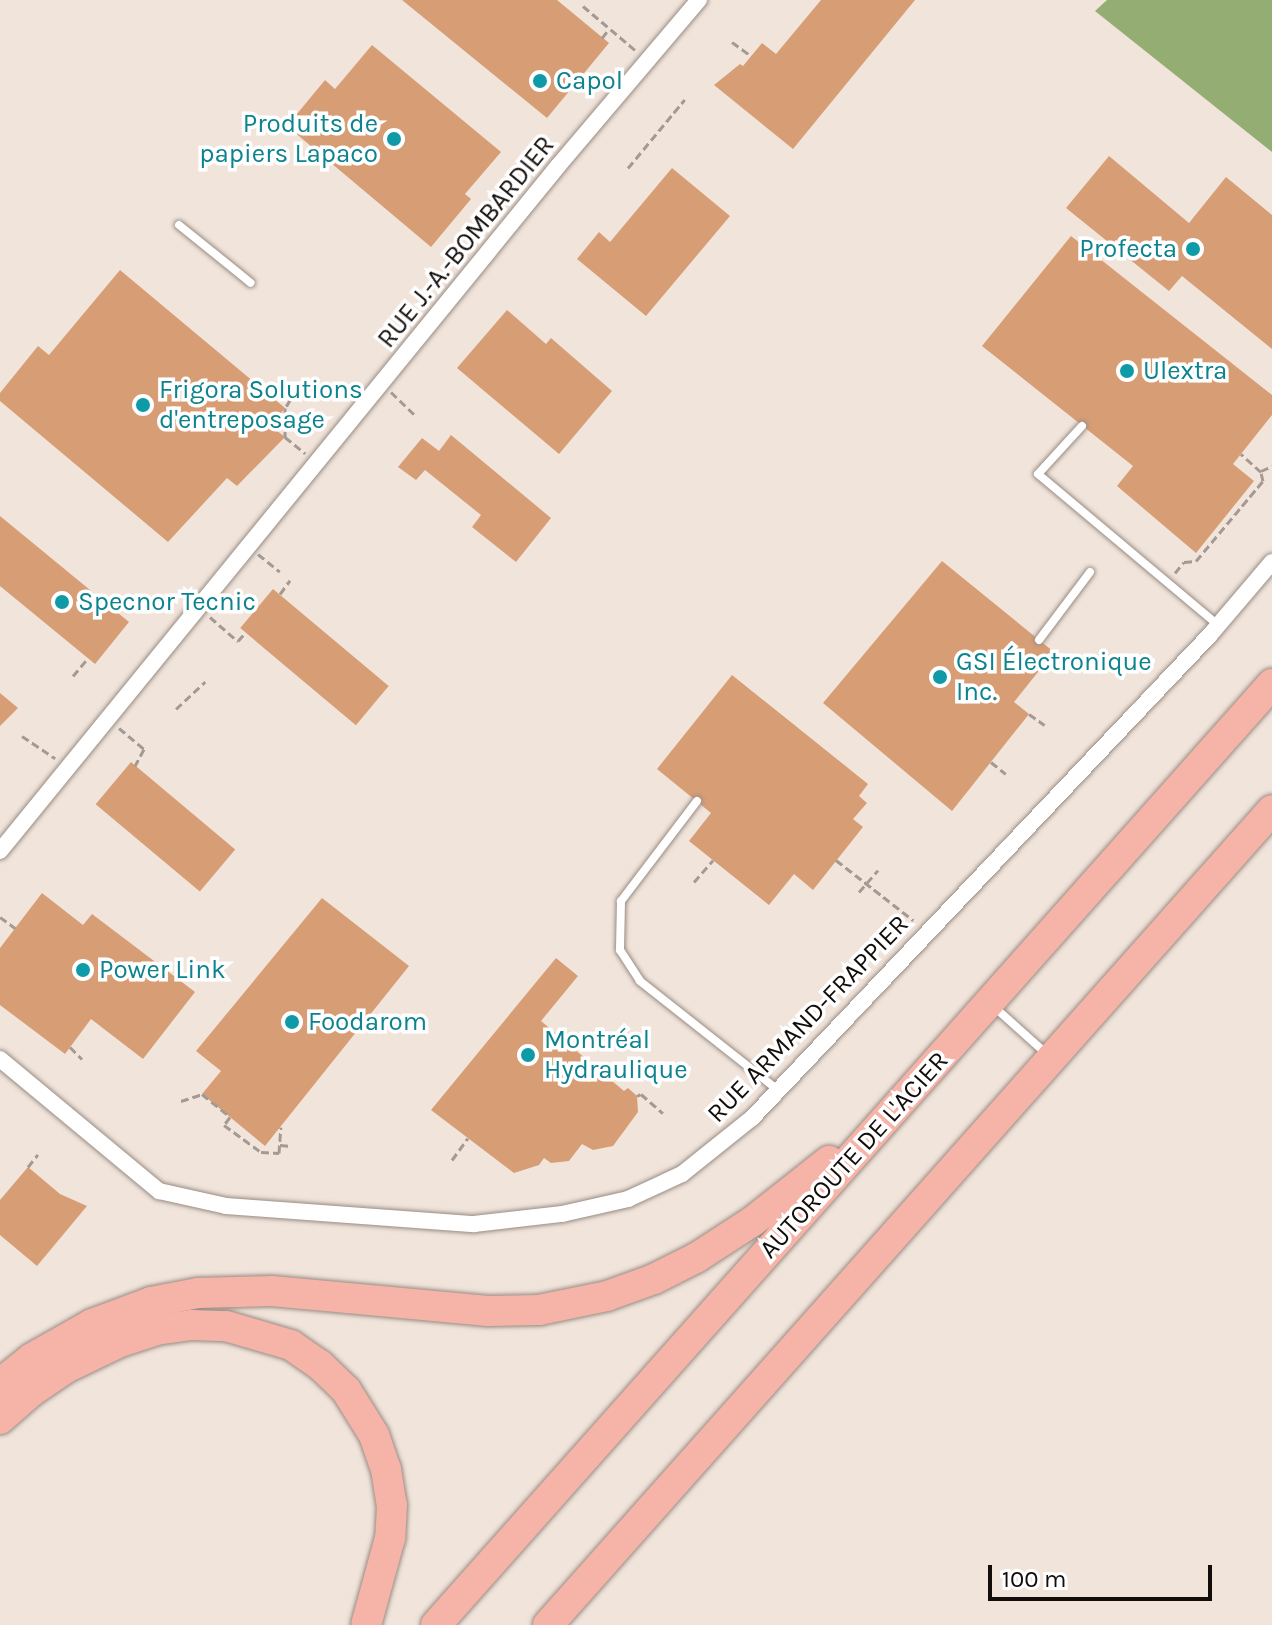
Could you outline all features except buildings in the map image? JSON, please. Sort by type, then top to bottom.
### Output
[{"type":"highway","name":"AUTOROUTE DE L'ACIER","points":[[436,1625],[1272,684]]},
{"type":"highway","points":[[548,1625],[1272,810]]},
{"type":"highway","points":[[0,1384],[32,1358],[92,1324],[151,1302],[198,1293],[272,1291],[488,1311],[539,1310],[607,1296],[676,1269],[735,1234],[899,1105]]},
{"type":"highway","points":[[0,1419],[32,1391],[66,1368],[120,1342],[156,1330],[217,1325],[258,1333],[291,1345],[320,1365],[346,1390],[374,1435],[386,1469],[392,1505],[390,1538],[366,1625]]},
{"type":"street","name":"RUE J.-A.-BOMBARDIER","points":[[0,851],[381,383],[699,0]]},
{"type":"street","name":"RUE ARMAND-FRAPPIER","points":[[0,1059],[159,1191],[226,1206],[474,1224],[562,1214],[628,1199],[682,1174],[752,1118],[1218,625],[1272,562]]},
{"type":"lane","points":[[179,225],[251,283]]},
{"type":"lane","points":[[1082,426],[1038,474],[1218,625]]},
{"type":"lane","points":[[1039,640],[1090,572]]},
{"type":"lane","points":[[697,801],[621,901],[620,950],[640,981],[778,1090]]},
{"type":"lane","points":[[989,1003],[1052,1058]]},
{"type":"path","points":[[583,6],[648,61]]},
{"type":"path","points":[[602,38],[609,29]]},
{"type":"path","points":[[732,42],[751,56]]},
{"type":"path","points":[[628,168],[685,99]]},
{"type":"path","points":[[381,383],[417,417]]},
{"type":"path","points":[[297,389],[285,408],[285,437],[317,462]]},
{"type":"path","points":[[1168,582],[1184,562],[1196,561],[1263,481],[1261,472],[1241,454]]},
{"type":"path","points":[[1261,472],[1272,466]]},
{"type":"path","points":[[248,546],[280,572]]},
{"type":"path","points":[[280,594],[290,580]]},
{"type":"path","points":[[198,607],[238,641],[245,633]]},
{"type":"path","points":[[73,676],[88,658]]},
{"type":"path","points":[[176,709],[205,682]]},
{"type":"path","points":[[1029,714],[1045,725]]},
{"type":"path","points":[[107,718],[144,749],[135,766]]},
{"type":"path","points":[[22,736],[68,766]]},
{"type":"path","points":[[991,762],[1006,774]]},
{"type":"path","points":[[694,882],[713,860]]},
{"type":"path","points":[[836,860],[913,920]]},
{"type":"path","points":[[859,892],[878,870]]},
{"type":"path","points":[[0,917],[15,928]]},
{"type":"path","points":[[70,1047],[82,1059]]},
{"type":"path","points":[[181,1101],[202,1094],[230,1117],[224,1125],[261,1152],[279,1153],[281,1127]]},
{"type":"path","points":[[637,1096],[641,1094],[663,1113]]},
{"type":"path","points":[[452,1160],[468,1138]]},
{"type":"path","points":[[280,1145],[291,1146]]},
{"type":"path","points":[[28,1167],[38,1154]]},
{"type":"green space","points":[[1107,0],[1272,0],[1272,152],[1095,11]]},
{"type":"place","name":"Capol","points":[[540,81]]},
{"type":"place","name":"Produits de papiers Lapaco","points":[[394,139]]},
{"type":"place","name":"Profecta","points":[[1193,249]]},
{"type":"place","name":"Ulextra","points":[[1127,371]]},
{"type":"place","name":"Frigora Solutions d'entreposage","points":[[143,405]]},
{"type":"place","name":"Specnor Tecnic","points":[[62,602]]},
{"type":"place","name":"GSI Électronique Inc.","points":[[940,677]]},
{"type":"place","name":"Power Link","points":[[83,970]]},
{"type":"place","name":"Foodarom","points":[[292,1022]]},
{"type":"place","name":"Montréal Hydraulique","points":[[528,1055]]}]
